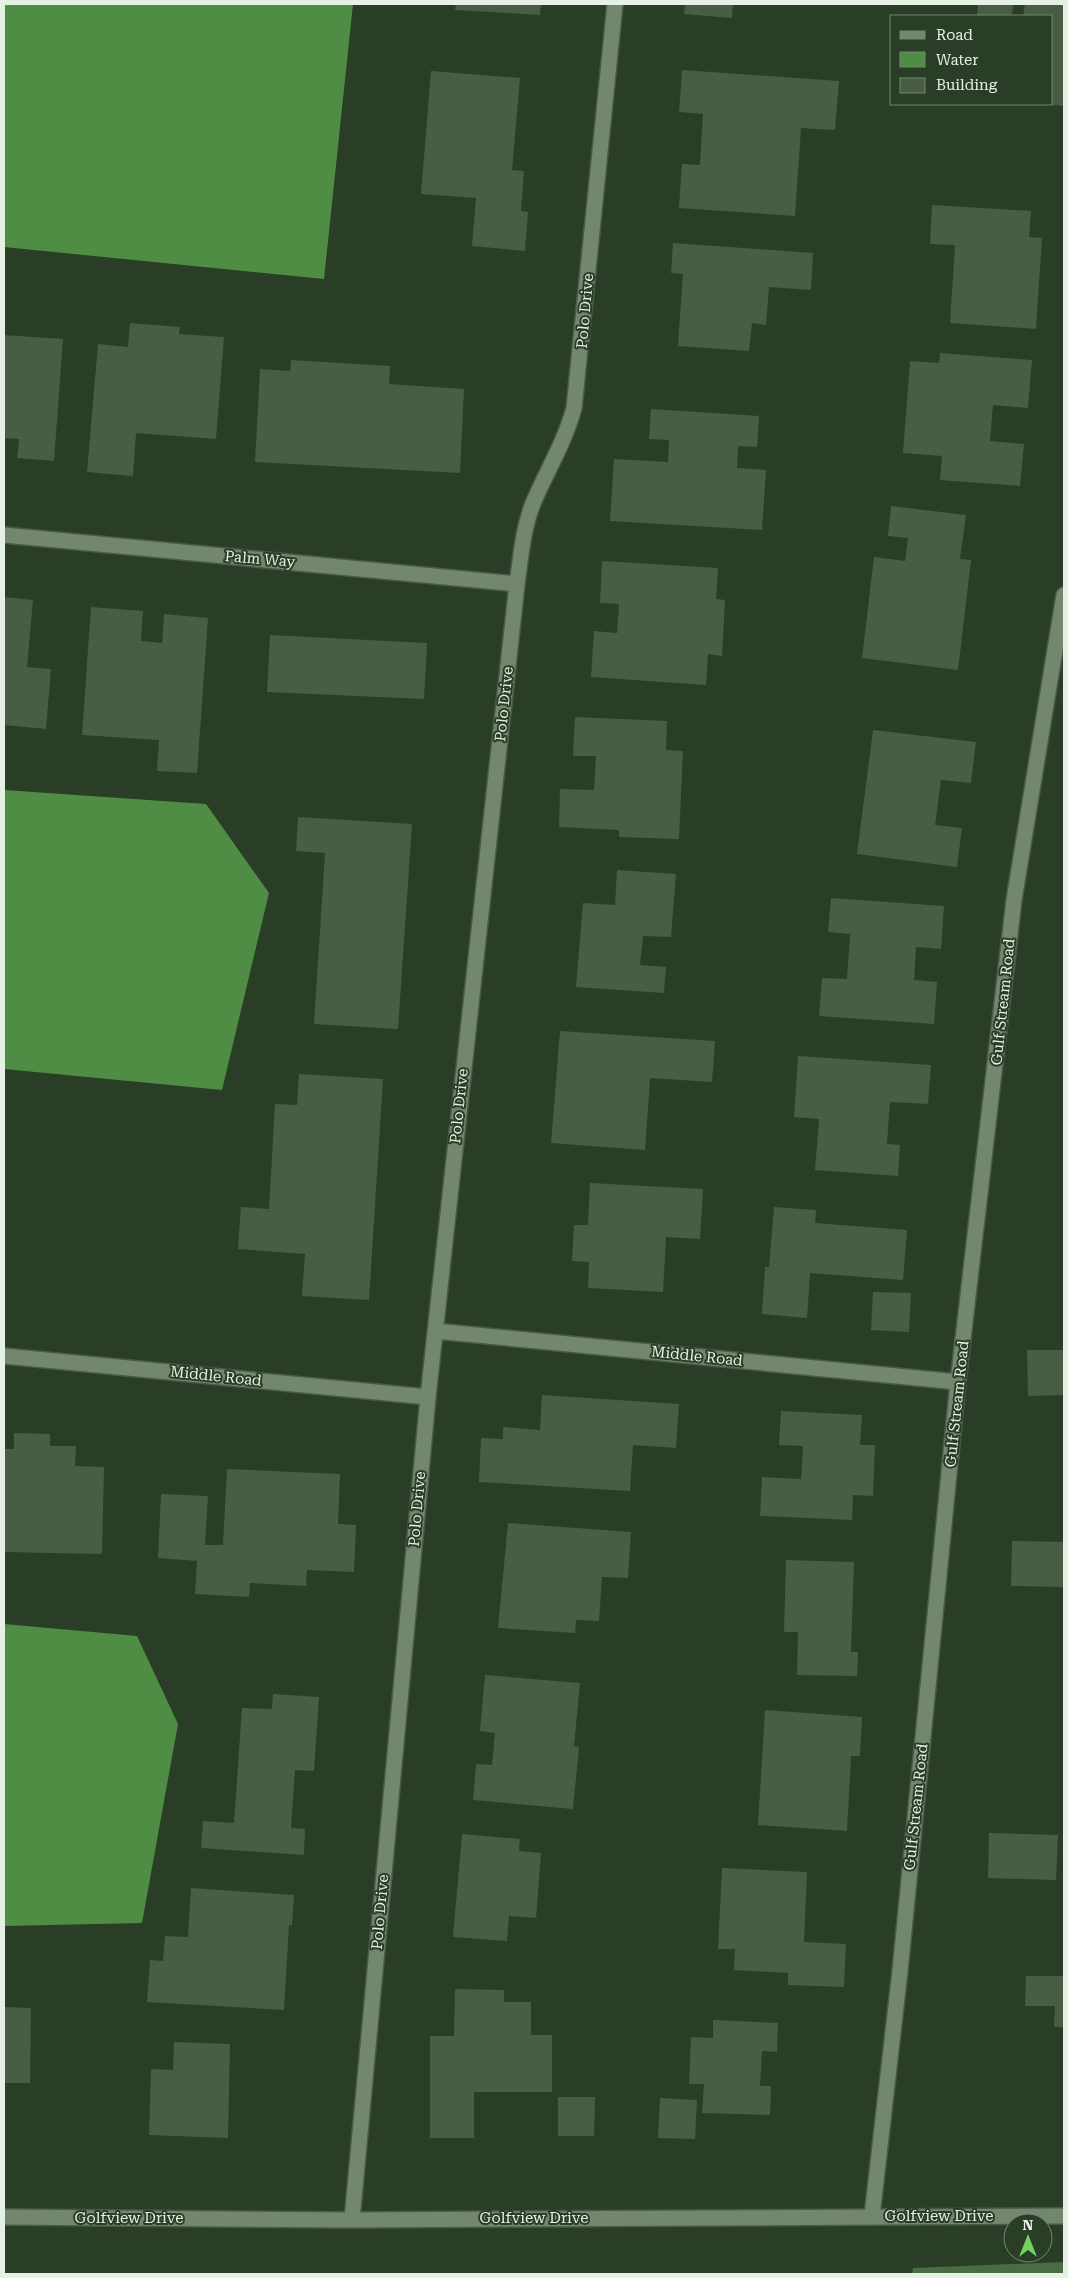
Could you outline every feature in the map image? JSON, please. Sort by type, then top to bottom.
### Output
[{"type":"street","name":"Polo Drive","points":[[352,2220],[428,1397],[517,584],[526,526],[534,502],[568,432],[580,373],[615,4]]},
{"type":"street","name":"Palm Way","points":[[4,535],[517,584]]},
{"type":"street","name":"Gulf Stream Road","points":[[872,2216],[900,1971],[958,1382],[1014,900],[1064,595]]},
{"type":"street","name":"Middle Road","points":[[435,1331],[958,1382]]},
{"type":"street","name":"Middle Road","points":[[4,1356],[428,1397]]},
{"type":"street","name":"Golfview Drive","points":[[4,2217],[352,2220],[1064,2216]]},
{"type":"shaded area","points":[[1064,2262],[1064,2274],[912,2274],[913,2268]]},
{"type":"water","points":[[4,4],[353,4],[324,279],[4,247]]},
{"type":"water","points":[[4,790],[206,804],[269,893],[222,1090],[4,1069]]},
{"type":"water","points":[[4,1624],[137,1636],[178,1724],[142,1923],[4,1926]]},
{"type":"building","points":[[456,4],[541,4],[540,15],[455,10]]},
{"type":"building","points":[[685,4],[733,4],[732,18],[684,14]]},
{"type":"building","points":[[978,4],[1013,4],[1012,15],[977,15]]},
{"type":"building","points":[[1025,4],[1064,4],[1064,106],[1052,105],[1053,15],[1023,15]]},
{"type":"building","points":[[682,70],[839,81],[835,130],[801,128],[795,216],[679,208],[682,164],[700,165],[703,114],[679,112]]},
{"type":"building","points":[[431,71],[520,78],[512,170],[524,171],[521,211],[528,212],[525,251],[472,246],[476,198],[421,194]]},
{"type":"building","points":[[932,205],[1031,211],[1029,237],[1042,238],[1036,329],[950,323],[955,245],[930,244]]},
{"type":"building","points":[[673,243],[813,253],[811,290],[769,287],[766,325],[752,323],[749,351],[678,346],[683,274],[671,273]]},
{"type":"building","points":[[130,323],[180,327],[179,334],[224,337],[216,439],[136,433],[133,476],[87,472],[98,344],[128,347]]},
{"type":"building","points":[[4,335],[63,339],[54,461],[17,458],[19,439],[4,438]]},
{"type":"building","points":[[940,353],[1032,360],[1028,408],[993,405],[990,441],[1024,444],[1020,486],[940,480],[942,456],[903,453],[910,361],[939,363]]},
{"type":"building","points":[[291,360],[390,366],[389,384],[464,389],[460,473],[255,462],[260,369],[290,371]]},
{"type":"building","points":[[651,409],[759,416],[757,447],[738,446],[737,468],[766,470],[762,530],[610,521],[614,459],[668,462],[669,440],[649,439]]},
{"type":"building","points":[[891,506],[966,515],[960,559],[971,560],[958,670],[862,658],[874,557],[905,561],[908,538],[888,536]]},
{"type":"building","points":[[602,561],[718,568],[716,599],[725,600],[722,656],[708,654],[706,685],[591,677],[594,631],[617,633],[619,604],[600,603]]},
{"type":"building","points":[[4,597],[33,600],[27,667],[51,669],[46,729],[4,725]]},
{"type":"building","points":[[91,607],[143,611],[141,641],[162,643],[164,614],[208,618],[197,773],[157,771],[159,740],[82,735]]},
{"type":"building","points":[[270,635],[427,643],[424,699],[267,692]]},
{"type":"building","points":[[575,717],[667,721],[666,750],[683,751],[679,839],[619,837],[619,830],[559,827],[560,789],[594,790],[596,756],[573,756]]},
{"type":"building","points":[[873,730],[976,742],[971,783],[941,780],[935,825],[962,828],[957,867],[857,854]]},
{"type":"building","points":[[298,817],[412,824],[398,1029],[314,1024],[325,853],[296,851]]},
{"type":"building","points":[[617,870],[676,874],[671,937],[643,936],[640,965],[666,967],[664,993],[576,987],[583,903],[615,905]]},
{"type":"building","points":[[831,898],[944,906],[941,949],[916,947],[914,980],[937,982],[934,1024],[819,1016],[822,978],[847,979],[850,934],[828,932]]},
{"type":"building","points":[[560,1031],[715,1041],[712,1082],[650,1078],[645,1150],[551,1143]]},
{"type":"building","points":[[798,1056],[931,1065],[928,1104],[890,1102],[887,1144],[900,1145],[898,1176],[815,1170],[819,1119],[794,1117]]},
{"type":"building","points":[[299,1074],[383,1079],[369,1300],[302,1296],[305,1254],[238,1249],[241,1207],[269,1209],[275,1104],[297,1105]]},
{"type":"building","points":[[590,1183],[703,1189],[700,1239],[666,1237],[663,1292],[588,1288],[589,1262],[572,1261],[574,1225],[588,1225]]},
{"type":"building","points":[[774,1207],[816,1210],[815,1223],[907,1230],[903,1280],[810,1273],[807,1318],[762,1314],[765,1267],[769,1267]]},
{"type":"building","points":[[873,1292],[911,1293],[909,1332],[871,1330]]},
{"type":"building","points":[[1027,1350],[1064,1350],[1064,1395],[1028,1396]]},
{"type":"building","points":[[542,1395],[679,1404],[676,1448],[633,1445],[630,1491],[479,1482],[481,1438],[503,1439],[503,1427],[540,1430]]},
{"type":"building","points":[[781,1411],[862,1415],[860,1445],[875,1445],[873,1496],[853,1495],[852,1520],[760,1516],[762,1477],[801,1479],[803,1446],[779,1445]]},
{"type":"building","points":[[14,1433],[50,1434],[50,1446],[76,1446],[75,1466],[104,1467],[102,1554],[4,1552],[4,1449],[14,1449]]},
{"type":"building","points":[[227,1469],[340,1474],[338,1524],[356,1525],[354,1572],[307,1570],[306,1586],[250,1583],[249,1597],[195,1594],[197,1561],[158,1558],[161,1494],[208,1496],[205,1545],[223,1545]]},
{"type":"building","points":[[508,1523],[631,1532],[628,1578],[602,1577],[599,1621],[576,1620],[575,1633],[498,1628]]},
{"type":"building","points":[[1012,1541],[1064,1542],[1064,1587],[1011,1586]]},
{"type":"building","points":[[786,1560],[854,1562],[851,1652],[858,1652],[857,1676],[797,1675],[798,1632],[784,1632]]},
{"type":"building","points":[[485,1675],[580,1683],[574,1746],[579,1747],[573,1809],[473,1800],[476,1764],[492,1765],[495,1733],[480,1731]]},
{"type":"building","points":[[273,1694],[319,1697],[314,1771],[295,1770],[291,1828],[305,1829],[304,1855],[201,1848],[203,1821],[234,1823],[242,1708],[272,1709]]},
{"type":"building","points":[[765,1710],[862,1717],[860,1756],[851,1756],[847,1831],[758,1825]]},
{"type":"building","points":[[989,1833],[1058,1835],[1056,1880],[988,1878]]},
{"type":"building","points":[[462,1834],[520,1839],[519,1851],[541,1853],[536,1918],[509,1916],[507,1941],[453,1937]]},
{"type":"building","points":[[722,1868],[807,1872],[804,1942],[846,1944],[844,1987],[788,1985],[788,1973],[734,1970],[735,1949],[718,1949]]},
{"type":"building","points":[[191,1888],[294,1895],[292,1925],[289,1925],[284,2010],[147,2002],[150,1960],[163,1961],[165,1936],[188,1937]]},
{"type":"building","points":[[1026,1976],[1064,1976],[1064,2027],[1054,2027],[1055,2006],[1025,2006]]},
{"type":"building","points":[[455,1989],[504,1990],[504,2002],[531,2002],[531,2035],[552,2035],[552,2092],[474,2092],[474,2138],[430,2138],[430,2036],[454,2036]]},
{"type":"building","points":[[4,2007],[31,2008],[30,2083],[4,2083]]},
{"type":"building","points":[[713,2020],[778,2023],[777,2052],[762,2051],[760,2086],[771,2086],[770,2115],[702,2113],[704,2084],[689,2084],[691,2037],[713,2038]]},
{"type":"building","points":[[174,2042],[230,2044],[228,2138],[149,2135],[151,2069],[173,2070]]},
{"type":"building","points":[[558,2097],[595,2097],[594,2136],[558,2136]]},
{"type":"building","points":[[660,2098],[697,2100],[695,2139],[658,2138]]}]
